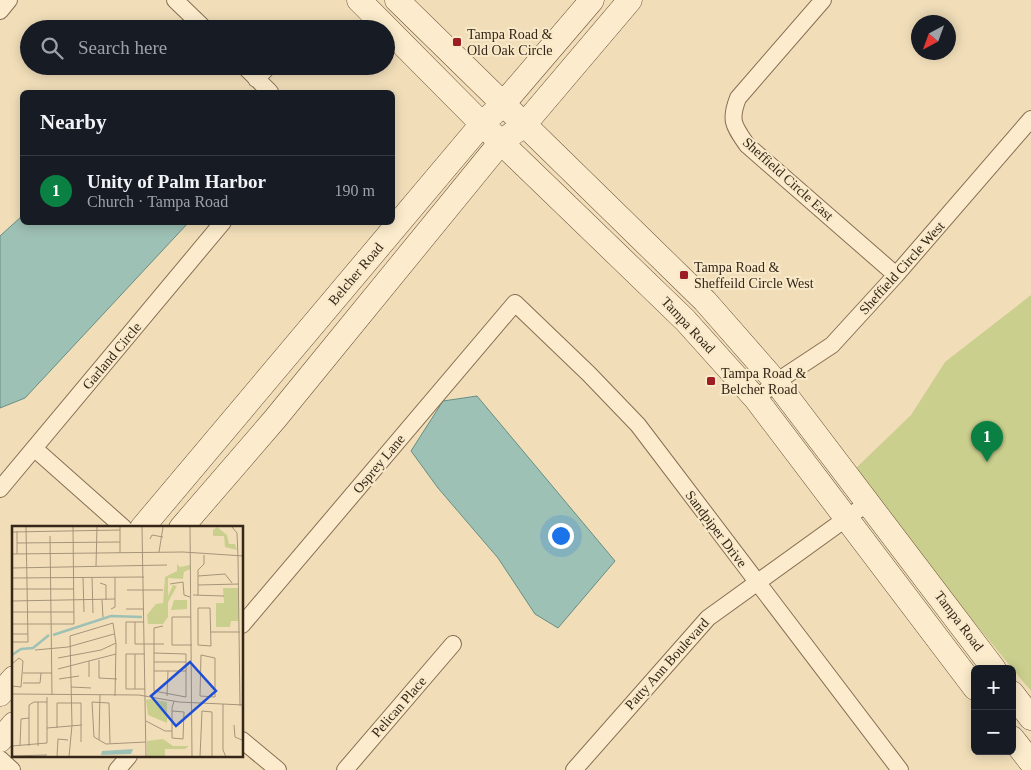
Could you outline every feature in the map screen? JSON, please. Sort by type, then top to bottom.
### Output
[{"type":"main road","name":"Tampa Road","points":[[359,0],[379,20]]},
{"type":"main road","name":"Tampa Road","points":[[397,0],[704,301],[776,382],[991,665]]},
{"type":"main road","name":"Belcher Road","points":[[144,526],[482,124],[504,104],[592,0]]},
{"type":"main road","name":"Belcher Road","points":[[183,526],[274,419],[501,142],[524,125],[630,0]]},
{"type":"main road","name":"Tampa Road","points":[[395,36],[482,124],[671,306],[756,399],[971,683]]},
{"type":"main road","points":[[0,694],[12,680]]},
{"type":"main road","points":[[1016,698],[1031,718]]},
{"type":"main road","points":[[0,740],[12,726]]},
{"type":"main road","points":[[1016,743],[1031,762]]},
{"type":"street","points":[[0,11],[10,0]]},
{"type":"street","points":[[175,0],[196,20]]},
{"type":"street","name":"Sheffield Circle East","points":[[822,0],[738,98],[734,109],[733,125],[747,145],[896,274]]},
{"type":"street","points":[[253,75],[268,90]]},
{"type":"street","points":[[256,78],[259,75]]},
{"type":"street","name":"Sheffield Circle West","points":[[756,399],[776,382],[832,345],[1031,120]]},
{"type":"street","name":"Garland Circle","points":[[0,489],[221,225]]},
{"type":"street","name":"Sandpiper Drive","points":[[515,303],[589,374],[638,426],[900,770]]},
{"type":"street","name":"Osprey Lane","points":[[244,623],[515,303]]},
{"type":"street","points":[[35,449],[122,526]]},
{"type":"street","name":"Patty Ann Boulevard","points":[[574,770],[708,618],[869,502]]},
{"type":"street","name":"Pelican Place","points":[[345,770],[453,644]]},
{"type":"street","points":[[244,742],[278,770]]},
{"type":"street","points":[[117,770],[127,758]]},
{"type":"street","points":[[0,760],[12,770]]},
{"type":"green space","points":[[1031,295],[1031,691],[1016,673],[1016,665],[1009,665],[939,580],[855,469],[911,415],[945,362]]},
{"type":"water","points":[[20,218],[20,225],[186,225],[25,398],[0,408],[0,236]]},
{"type":"water","points":[[477,396],[615,561],[558,628],[535,614],[498,558],[438,488],[411,451],[443,401]]},
{"type":"place","name":"Tampa Road & Old Oak Circle","points":[[457,42]]},
{"type":"place","name":"Tampa Road & Sheffeild Circle West","points":[[684,275]]},
{"type":"place","name":"Tampa Road & Belcher Road","points":[[711,381]]},
{"type":"place","name":"Unity of Palm Harbor","points":[[987,462]]}]
